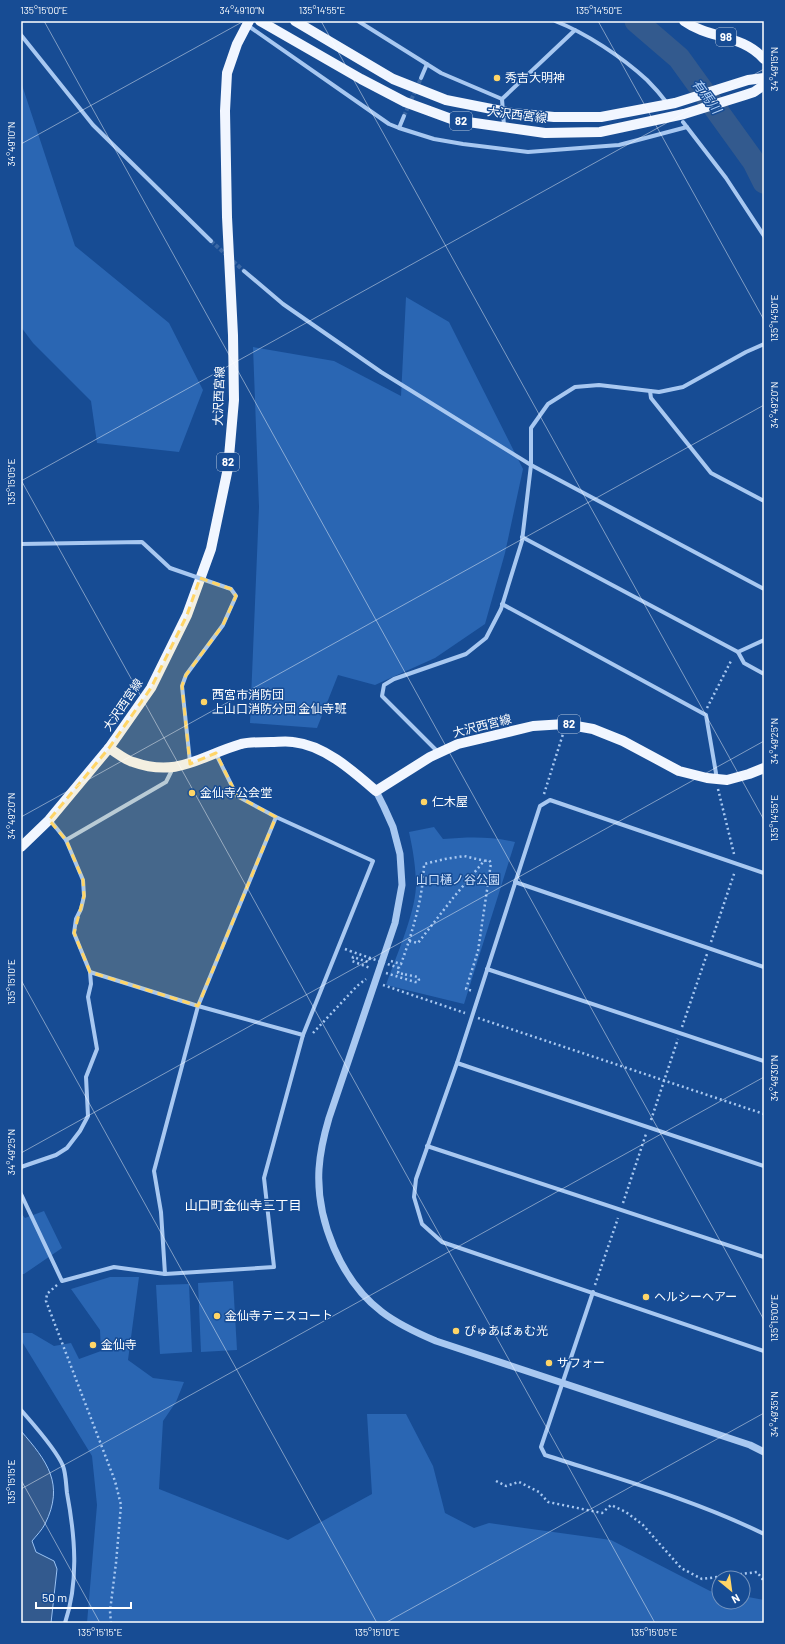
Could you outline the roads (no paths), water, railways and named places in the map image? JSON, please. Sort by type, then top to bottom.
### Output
[{"type":"main road","name":"大沢西宮線","points":[[260,21],[361,79],[405,102],[454,120],[504,128],[545,133],[600,132],[684,118],[754,92],[764,85]]},
{"type":"main road","name":"大沢西宮線","points":[[295,21],[393,79],[446,100],[503,112],[554,117],[601,117],[672,104],[748,80],[764,78]]},
{"type":"main road","name":"98","points":[[684,21],[702,30],[752,47],[764,59]]},
{"type":"main road","name":"大沢西宮線","points":[[21,847],[50,820],[109,748],[151,688],[187,616],[211,549],[228,468],[234,400],[233,335],[227,217],[225,111],[227,73],[237,44],[248,23]]},
{"type":"main road","name":"大沢西宮線","points":[[109,748],[132,762],[158,769],[173,768],[190,764],[242,744],[294,742],[321,751],[351,769],[376,791],[438,753],[458,744],[525,728],[565,724],[599,731],[623,741],[679,771],[707,778],[727,780],[764,768]]},
{"type":"street","points":[[358,21],[441,73],[502,99]]},
{"type":"street","points":[[555,21],[575,30],[616,55],[647,80],[672,104]]},
{"type":"street","points":[[248,23],[389,124],[434,139],[528,152],[619,145],[687,127]]},
{"type":"street","points":[[502,99],[575,30]]},
{"type":"street","points":[[21,35],[93,125],[211,241]]},
{"type":"street","points":[[420,78],[427,64]]},
{"type":"street","points":[[502,99],[504,128]]},
{"type":"street","points":[[398,128],[404,116]]},
{"type":"street","points":[[684,118],[687,127],[726,178],[764,236]]},
{"type":"street","points":[[244,271],[283,304],[381,372],[531,465],[764,589]]},
{"type":"street","points":[[438,753],[382,696],[384,685],[394,679],[466,654],[486,638],[502,604],[522,537],[531,465],[531,428],[548,404],[575,387],[599,385],[659,392],[683,387],[746,352],[764,344]]},
{"type":"street","points":[[650,391],[651,398],[711,473],[764,501]]},
{"type":"street","points":[[522,537],[737,652],[744,663],[764,674]]},
{"type":"street","points":[[21,544],[142,542],[170,568],[231,589],[236,596],[223,625],[186,675],[182,686],[190,764]]},
{"type":"street","points":[[502,604],[706,715],[717,779]]},
{"type":"street","points":[[737,652],[764,640]]},
{"type":"street","points":[[21,1194],[62,1281],[114,1267],[165,1274],[274,1267],[264,1178],[303,1035],[373,861],[276,816],[237,796],[216,753]]},
{"type":"street","points":[[66,840],[166,782],[173,768]]},
{"type":"street","points":[[376,791],[384,807],[400,854],[402,885],[395,923],[341,1081],[321,1146],[319,1171],[322,1213],[333,1247],[348,1274],[365,1296],[381,1312],[407,1329],[436,1341],[750,1445],[764,1452]]},
{"type":"street","points":[[764,873],[550,800],[540,806],[457,1063],[416,1179],[414,1197],[422,1224],[442,1242],[764,1351]]},
{"type":"street","points":[[165,1274],[161,1212],[154,1171],[198,1006],[276,816]]},
{"type":"street","points":[[21,1167],[56,1155],[67,1148],[80,1131],[88,1116],[86,1077],[97,1049],[88,997],[91,984],[90,972],[74,933],[76,919],[81,909],[84,896],[83,880],[66,840],[50,820]]},
{"type":"street","points":[[515,882],[764,967]]},
{"type":"street","points":[[487,969],[764,1060]]},
{"type":"street","points":[[90,972],[198,1006],[303,1035]]},
{"type":"street","points":[[457,1063],[764,1166]]},
{"type":"street","points":[[427,1146],[764,1258]]},
{"type":"street","points":[[593,1292],[541,1447],[545,1455],[697,1505],[733,1519],[764,1534]]},
{"type":"street","points":[[21,1410],[49,1444],[63,1466],[73,1527],[74,1582],[70,1610],[65,1623]]},
{"type":"waterway","name":"有馬川","points":[[636,21],[679,58],[754,162],[764,182]]},
{"type":"tunnel","points":[[404,116],[421,78]]},
{"type":"tunnel","points":[[211,241],[244,271]]},
{"type":"place","name":"秀吉大明神","points":[[497,78]]},
{"type":"place","name":"西宮市消防団 上山口消防分団 金仙寺班","points":[[204,702]]},
{"type":"place","name":"金仙寺公会堂","points":[[192,793]]},
{"type":"place","name":"仁木屋","points":[[424,802]]},
{"type":"place","name":"ヘルシーヘアー","points":[[646,1297]]},
{"type":"place","name":"金仙寺テニスコート","points":[[217,1316]]},
{"type":"place","name":"ぴゅあぱぁむ光","points":[[456,1331]]},
{"type":"place","name":"金仙寺","points":[[93,1345]]},
{"type":"place","name":"サフォー","points":[[549,1363]]},
{"type":"district","name":"山口町金仙寺三丁目","points":[[243,1205]]},
{"type":"park label","name":"山口樋ノ谷公園","points":[[458,880]]}]
